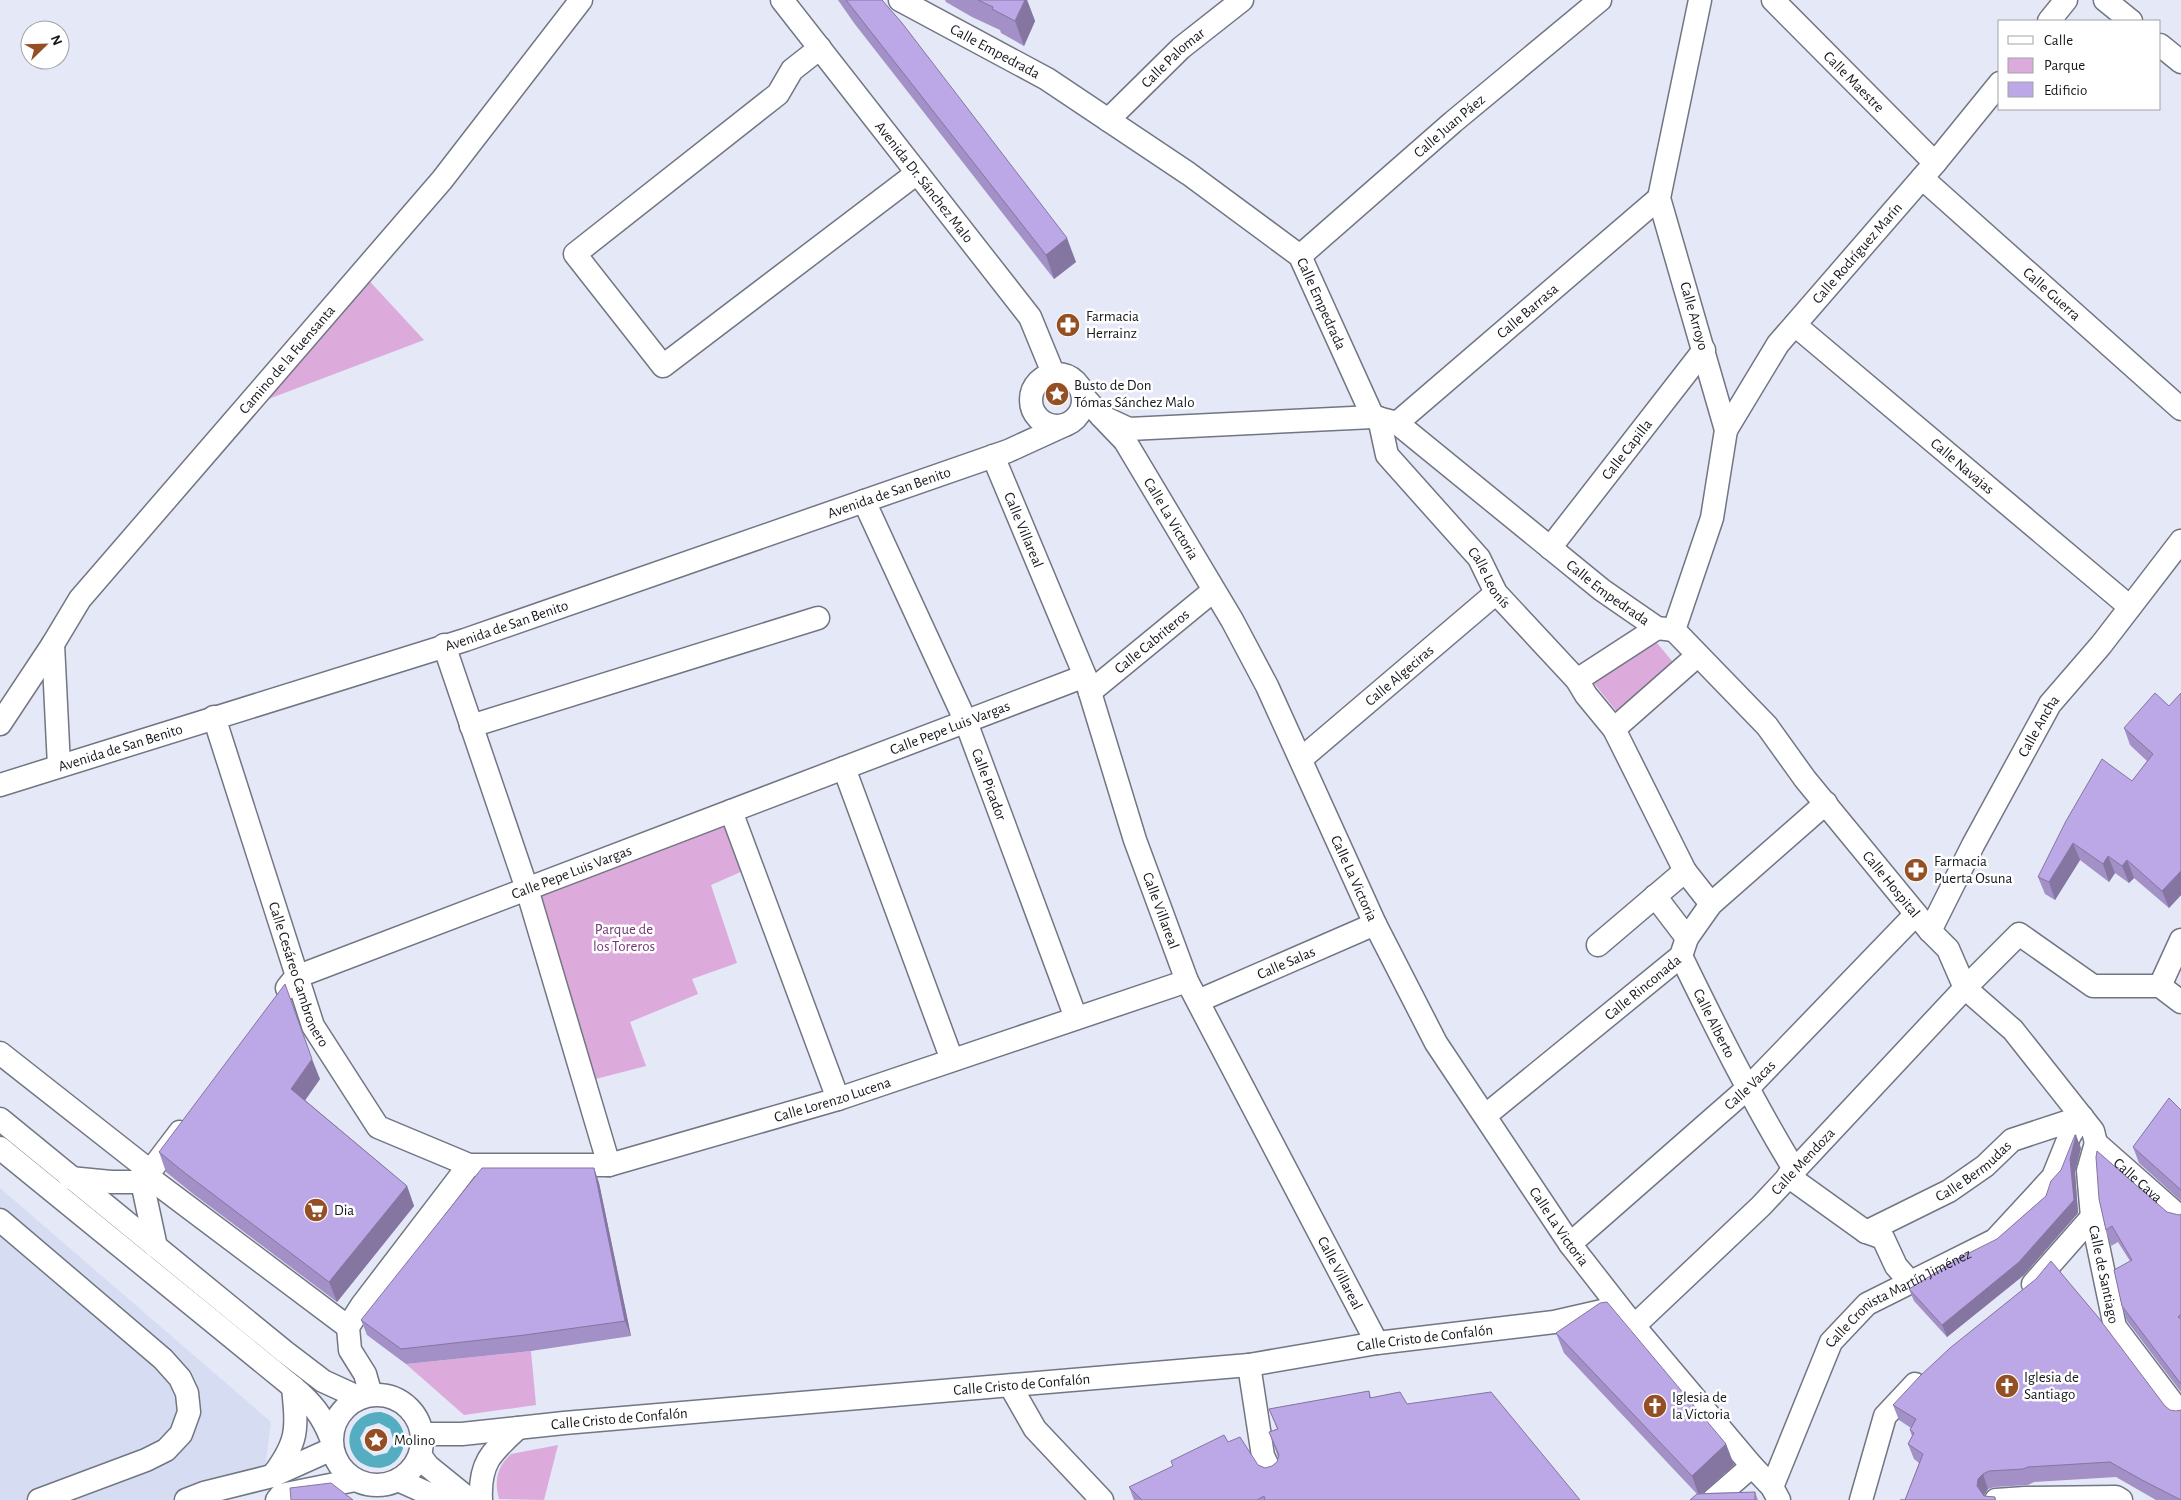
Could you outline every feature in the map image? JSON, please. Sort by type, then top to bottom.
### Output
[{"type":"street","name":"Camino de la Fuensanta","points":[[0,724],[53,644],[80,599],[442,180],[581,0]]},
{"type":"street","name":"Avenida Dr. Sánchez Malo","points":[[782,0],[1030,317],[1053,373]]},
{"type":"street","name":"Calle Empedrada","points":[[900,0],[1047,79],[1189,174],[1300,256],[1383,420],[1602,590],[1666,629]]},
{"type":"street","name":"Calle Palomar","points":[[1108,120],[1181,48],[1242,0]]},
{"type":"street","name":"Calle Juan Páez","points":[[1300,256],[1453,122],[1600,0]]},
{"type":"street","name":"Calle Arroyo","points":[[1666,629],[1712,518],[1726,430],[1660,198],[1700,0]]},
{"type":"street","name":"Calle Maestre","points":[[1774,0],[1929,171]]},
{"type":"street","points":[[2050,20],[2066,0]]},
{"type":"street","points":[[2105,0],[2130,20]]},
{"type":"street","points":[[2161,46],[2181,62]]},
{"type":"street","points":[[820,48],[792,70],[778,94],[575,254],[580,261],[664,366],[917,173]]},
{"type":"street","name":"Calle Rodríguez Marín","points":[[1726,430],[1778,344],[1929,171],[1998,85]]},
{"type":"street","name":"Calle Guerra","points":[[1929,171],[2181,409]]},
{"type":"street","name":"Calle Barrasa","points":[[1383,420],[1660,198]]},
{"type":"street","name":"Calle Navajas","points":[[1795,325],[2130,607]]},
{"type":"street","name":"Calle Capilla","points":[[1550,548],[1704,350]]},
{"type":"street","points":[[1053,373],[1070,376],[1076,381],[1084,397],[1080,415],[1065,426],[1047,424],[1039,419],[1034,412],[1031,396],[1038,381],[1053,373]]},
{"type":"street","name":"Calle La Victoria","points":[[1084,397],[1125,441],[1232,620],[1267,686],[1375,924],[1436,1042],[1570,1244],[1634,1326],[1776,1493]]},
{"type":"street","points":[[1000,454],[1034,412]]},
{"type":"street","points":[[1101,416],[1129,429],[1383,420]]},
{"type":"street","name":"Calle Leonís","points":[[1383,420],[1387,455],[1479,558],[1496,593],[1577,680],[1586,695],[1614,728],[1685,871],[1711,904]]},
{"type":"street","name":"Avenida de San Benito","points":[[0,785],[465,640],[1000,454],[1065,426]]},
{"type":"street","name":"Calle Villareal","points":[[1000,454],[1088,684],[1135,840],[1187,981],[1377,1344]]},
{"type":"street","name":"Calle Picador","points":[[864,501],[966,722],[1076,1018]]},
{"type":"street","name":"Calle Ancha","points":[[1930,931],[1973,845],[2050,704],[2130,607],[2181,541]]},
{"type":"street","name":"Calle Cabriteros","points":[[1088,684],[1213,591]]},
{"type":"street","name":"Calle Algeciras","points":[[1301,759],[1496,593]]},
{"type":"street","points":[[471,726],[818,618]]},
{"type":"street","points":[[1577,680],[1666,629]]},
{"type":"street","name":"Calle Hospital","points":[[1666,629],[1698,656],[1767,726],[1805,779],[1930,931],[1948,949],[1965,988],[2013,1030],[2093,1131],[2096,1144]]},
{"type":"street","points":[[53,644],[58,766]]},
{"type":"street","points":[[444,645],[526,889],[609,1165]]},
{"type":"street","points":[[1614,728],[1698,656]]},
{"type":"street","name":"Calle Pepe Luis Vargas","points":[[296,977],[966,722],[1088,684]]},
{"type":"street","name":"Calle Cesáreo Cambronero","points":[[214,717],[296,977],[314,1026],[378,1127],[469,1165]]},
{"type":"street","points":[[844,768],[952,1060]]},
{"type":"street","name":"Calle Rinconada","points":[[1486,1115],[1684,947],[1711,904],[1826,803]]},
{"type":"street","points":[[731,811],[838,1099]]},
{"type":"street","points":[[1598,945],[1685,871]]},
{"type":"street","name":"Calle Alberto","points":[[1655,896],[1684,947],[1714,1025],[1749,1087],[1791,1172]]},
{"type":"street","name":"Calle Vacas","points":[[1570,1244],[1749,1087],[1916,914]]},
{"type":"street","name":"Calle Salas","points":[[1198,1001],[1375,924]]},
{"type":"street","name":"Calle Mendoza","points":[[1634,1326],[1761,1206],[1965,988],[2019,934],[2093,986],[2160,986]]},
{"type":"street","points":[[2181,940],[2160,986],[2181,1002]]},
{"type":"street","points":[[273,1008],[296,977]]},
{"type":"street","name":"Calle Lorenzo Lucena","points":[[469,1165],[609,1165],[838,1099],[1187,981]]},
{"type":"street","points":[[0,1053],[146,1177],[348,1327]]},
{"type":"street","points":[[70,1178],[111,1182],[146,1177],[191,1117]]},
{"type":"street","name":"Calle Bermudas","points":[[1866,1232],[1949,1191],[1985,1166],[2012,1140],[2082,1117]]},
{"type":"street","name":"Calle Cronista Martín Jiménez","points":[[1776,1493],[1831,1342],[1867,1304],[1996,1240],[2053,1177],[2070,1135],[2082,1117]]},
{"type":"street","points":[[0,1119],[70,1178],[323,1381],[365,1396],[385,1395],[398,1400],[410,1409],[418,1420],[421,1445],[428,1466],[470,1500]]},
{"type":"street","name":"Calle de Santiago","points":[[2096,1144],[2088,1171],[2092,1217],[2115,1327],[2181,1414]]},
{"type":"street","name":"Calle Cava","points":[[2096,1144],[2181,1218]]},
{"type":"street","points":[[0,1148],[310,1402],[323,1418],[339,1465],[353,1479]]},
{"type":"street","points":[[365,1396],[366,1374],[350,1350],[348,1327],[362,1305],[469,1165]]},
{"type":"street","points":[[1791,1172],[1866,1232],[1883,1238],[1896,1266],[1911,1283]]},
{"type":"street","points":[[146,1177],[156,1247]]},
{"type":"street","points":[[2019,1296],[2034,1284],[2092,1217]]},
{"type":"street","points":[[0,1220],[163,1360],[180,1378],[187,1393],[189,1412],[181,1434],[166,1450],[146,1460],[40,1500]]},
{"type":"street","name":"Calle Cristo de Confalón","points":[[421,1445],[462,1434],[518,1428],[1249,1365],[1377,1344],[1554,1322],[1620,1307]]},
{"type":"street","points":[[1249,1365],[1263,1456],[1276,1483]]},
{"type":"street","points":[[1861,1500],[1885,1416],[1929,1371]]},
{"type":"street","points":[[1011,1386],[1035,1429],[1102,1500]]},
{"type":"street","points":[[272,1476],[287,1457],[295,1435],[293,1387]]},
{"type":"street","points":[[332,1443],[334,1425],[340,1414],[349,1404],[365,1396]]},
{"type":"street","points":[[481,1500],[480,1482],[484,1466],[496,1449],[518,1428]]},
{"type":"street","points":[[186,1500],[204,1493],[272,1476],[332,1443]]},
{"type":"street","points":[[272,1476],[353,1479],[377,1486],[398,1480],[412,1470],[421,1445]]},
{"type":"street","points":[[1713,1500],[1752,1466]]},
{"type":"street","points":[[278,1500],[281,1495],[353,1479]]},
{"type":"street","points":[[398,1480],[443,1500]]},
{"type":"street","points":[[1996,1500],[2107,1497],[2116,1497],[2121,1500]]},
{"type":"shaded area","points":[[0,1188],[271,1422],[265,1469],[186,1500],[0,1500]]},
{"type":"green space","points":[[362,273],[424,340],[245,408]]},
{"type":"green space","points":[[1651,636],[1678,668],[1621,717],[1589,677]]},
{"type":"green space","name":"Parque de los Toreros","points":[[731,811],[752,867],[711,885],[737,963],[692,979],[698,994],[630,1022],[646,1066],[584,1082],[527,889]]},
{"type":"green space","points":[[531,1351],[536,1405],[464,1415],[406,1364]]},
{"type":"green space","points":[[558,1445],[544,1500],[499,1499],[498,1474],[511,1454]]},
{"type":"water","points":[[381,1412],[393,1417],[401,1426],[404,1435],[404,1446],[400,1455],[393,1463],[383,1467],[365,1465],[356,1459],[350,1446],[349,1438],[354,1425],[365,1415]],"holes":[[[379,1423],[390,1429],[394,1442],[387,1453],[374,1456],[363,1448],[360,1438],[366,1427]]]},
{"type":"building","points":[[846,0],[882,0],[902,23],[1067,238],[1046,255]]},
{"type":"building","points":[[978,0],[1025,0],[1015,21]]},
{"type":"building","points":[[2155,693],[2169,706],[2181,693],[2181,871],[2162,891],[2127,860],[2122,866],[2108,856],[2103,864],[2073,843],[2049,882],[2038,877],[2066,821],[2102,759],[2132,781],[2153,754],[2124,728]]},
{"type":"building","points":[[285,984],[312,1059],[291,1089],[407,1186],[329,1282],[159,1152]]},
{"type":"building","points":[[2169,1098],[2181,1110],[2181,1190],[2133,1147]]},
{"type":"building","points":[[2075,1135],[2070,1159],[2074,1200],[2019,1262],[1942,1325],[1909,1289],[1961,1257],[1997,1239],[2046,1196],[2051,1181],[2061,1170]]},
{"type":"building","points":[[2097,1151],[2167,1212],[2181,1214],[2181,1314],[2178,1317],[2181,1319],[2181,1384],[2122,1306],[2114,1270],[2132,1260],[2112,1226],[2106,1230],[2099,1199]]},
{"type":"building","points":[[482,1168],[594,1168],[625,1321],[401,1349],[361,1320]]},
{"type":"building","name":"Iglesia de Santiago","points":[[2051,1261],[2098,1317],[2165,1406],[2170,1410],[2181,1410],[2181,1500],[2110,1462],[1989,1471],[1978,1479],[1977,1486],[1984,1496],[1995,1497],[1995,1500],[1905,1500],[1923,1454],[1908,1444],[1914,1433],[1910,1430],[1916,1419],[1893,1405],[1950,1348],[2036,1279]]},
{"type":"building","name":"Iglesia de la Victoria","points":[[1607,1302],[1726,1444],[1692,1476],[1556,1333],[1600,1303]]},
{"type":"building","points":[[1369,1391],[1370,1398],[1400,1392],[1407,1404],[1491,1392],[1580,1500],[1265,1500],[1264,1496],[1257,1500],[1142,1500],[1129,1487],[1173,1466],[1171,1461],[1224,1435],[1228,1442],[1240,1437],[1258,1465],[1265,1468],[1272,1466],[1277,1462],[1279,1455],[1269,1432],[1278,1429],[1269,1409]]},
{"type":"building","points":[[331,1483],[353,1500],[291,1500],[290,1488]]},
{"type":"building","points":[[1755,1492],[1755,1500],[1690,1500],[1697,1494]]},
{"type":"place","name":"Farmacia Herrainz","points":[[1068,325]]},
{"type":"place","name":"Busto de Don Tómas Sánchez Malo","points":[[1057,394]]},
{"type":"place","name":"Farmacia Puerta Osuna","points":[[1916,870]]},
{"type":"place","name":"Dia","points":[[316,1210]]},
{"type":"place","name":"Iglesia de Santiago","points":[[2007,1386]]},
{"type":"place","name":"Iglesia de la Victoria","points":[[1655,1406]]},
{"type":"place","name":"Molino","points":[[376,1440]]}]
